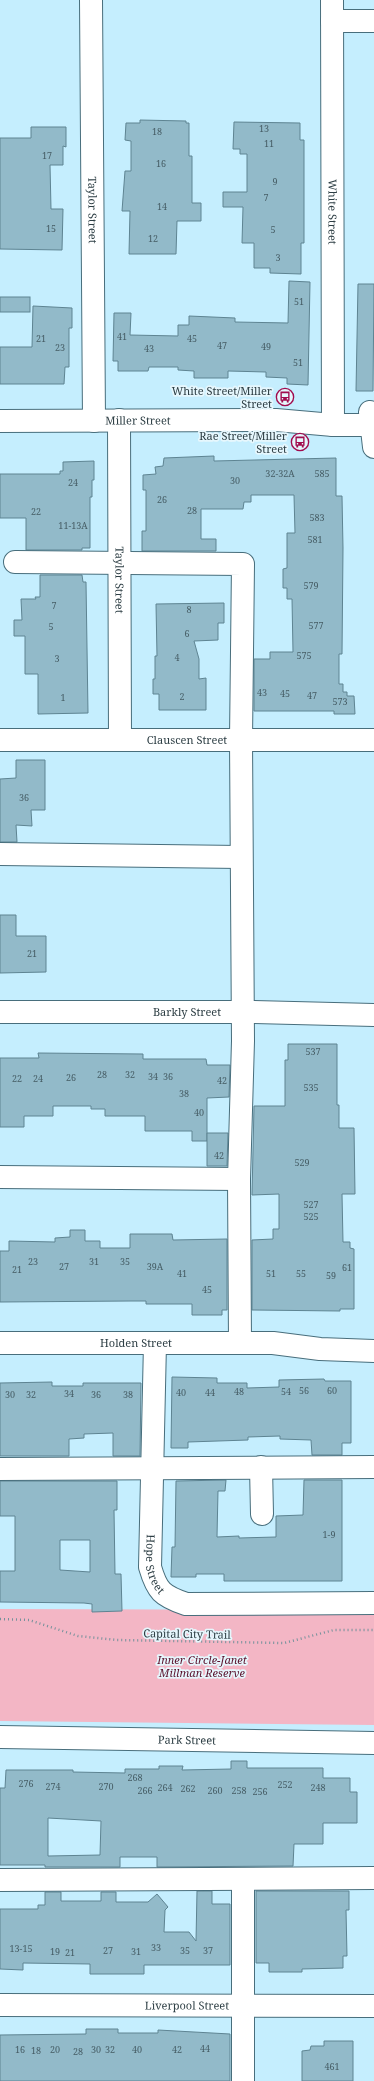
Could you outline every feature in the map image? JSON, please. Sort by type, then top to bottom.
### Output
[{"type":"street","name":"Taylor Street","points":[[91,0],[94,421]]},
{"type":"street","points":[[332,11],[374,21]]},
{"type":"street","name":"White Street","points":[[332,11],[333,419]]},
{"type":"street","name":"Miller Street","points":[[0,421],[276,420],[372,418]]},
{"type":"street","points":[[372,418],[374,446]]},
{"type":"street","name":"Taylor Street","points":[[118,420],[120,739]]},
{"type":"street","points":[[15,562],[244,564],[240,857],[242,1012],[240,1343]]},
{"type":"street","name":"Clauscen Street","points":[[0,740],[374,740]]},
{"type":"street","points":[[0,854],[240,857]]},
{"type":"street","name":"Barkly Street","points":[[0,1012],[242,1012],[374,1015]]},
{"type":"street","points":[[0,1178],[240,1179]]},
{"type":"street","name":"Holden Street","points":[[273,1344],[374,1336]]},
{"type":"street","name":"Holden Street","points":[[0,1343],[240,1343],[374,1351]]},
{"type":"street","name":"Hope Street","points":[[156,1343],[150,1567],[155,1585],[169,1598],[186,1604],[374,1603]]},
{"type":"street","points":[[262,1467],[262,1514]]},
{"type":"street","points":[[0,1469],[374,1467]]},
{"type":"street","name":"Park Street","points":[[0,1737],[374,1743]]},
{"type":"street","points":[[0,1880],[374,1878]]},
{"type":"street","points":[[243,1879],[243,2081]]},
{"type":"street","name":"Liverpool Street","points":[[0,2005],[374,2006]]},
{"type":"path","name":"Capital City Trail","points":[[0,1619],[29,1620],[78,1636],[117,1640],[284,1643],[334,1630],[374,1630]]},
{"type":"green space","name":"Inner Circle-Janet Millman Reserve","points":[[0,1609],[374,1610],[374,1725],[0,1721]]},
{"type":"building","points":[[140,120],[186,121],[186,123],[189,123],[189,156],[192,156],[192,203],[201,203],[201,221],[177,221],[176,254],[129,254],[130,211],[122,211],[125,171],[131,171],[131,141],[125,140],[126,123],[140,123]]},
{"type":"building","points":[[234,122],[300,123],[300,140],[304,140],[304,243],[301,243],[301,274],[270,273],[270,268],[254,268],[254,243],[242,243],[243,207],[223,207],[223,192],[247,192],[247,154],[240,154],[240,149],[233,149]]},
{"type":"building","points":[[31,127],[66,127],[66,147],[63,146],[63,165],[50,165],[51,209],[63,209],[62,250],[0,249],[0,138],[31,138]]},
{"type":"building","points":[[289,281],[310,282],[308,385],[287,384],[287,378],[266,377],[266,372],[228,371],[228,378],[194,378],[194,371],[178,370],[178,367],[149,367],[148,371],[118,371],[118,361],[113,361],[114,313],[131,313],[130,335],[178,336],[178,325],[189,325],[189,316],[235,318],[235,322],[288,323]]},
{"type":"building","points":[[358,284],[374,284],[373,391],[356,391]]},
{"type":"building","points":[[0,297],[30,297],[30,312],[0,312]]},
{"type":"building","points":[[33,306],[72,308],[72,328],[69,328],[69,367],[65,367],[64,384],[0,384],[0,347],[32,347]]},
{"type":"building","points":[[214,456],[214,461],[336,458],[336,496],[342,496],[343,548],[342,654],[339,654],[339,684],[343,684],[343,692],[347,692],[347,696],[354,696],[355,714],[334,714],[334,711],[254,711],[254,659],[270,659],[270,652],[293,652],[292,599],[287,599],[287,588],[283,588],[283,569],[287,568],[287,533],[295,533],[294,495],[251,495],[251,502],[244,502],[243,509],[201,509],[201,539],[216,539],[216,551],[142,551],[142,531],[146,531],[146,490],[143,490],[143,475],[156,474],[155,467],[163,466],[164,458]]},
{"type":"building","points":[[94,461],[94,480],[92,480],[92,497],[90,497],[90,548],[82,548],[82,550],[26,550],[26,518],[0,518],[0,474],[60,474],[60,471],[63,471],[63,462]]},
{"type":"building","points":[[40,575],[82,575],[83,582],[86,582],[88,713],[38,714],[38,674],[25,674],[25,636],[14,636],[14,620],[22,620],[21,599],[36,599],[35,597],[40,597]]},
{"type":"building","points":[[224,603],[224,623],[218,623],[218,640],[194,641],[199,659],[199,679],[206,678],[206,710],[159,710],[159,694],[153,694],[153,679],[155,679],[155,656],[157,656],[156,604]]},
{"type":"building","points":[[16,760],[45,760],[45,810],[31,810],[32,826],[16,825],[17,842],[0,842],[0,779],[16,778]]},
{"type":"building","points":[[0,915],[16,915],[16,936],[46,936],[46,972],[0,973]]},
{"type":"building","points":[[288,1044],[337,1044],[337,1105],[339,1105],[339,1128],[354,1128],[355,1194],[342,1194],[343,1242],[350,1242],[350,1248],[354,1249],[354,1309],[340,1309],[340,1311],[252,1310],[252,1240],[273,1239],[273,1229],[279,1229],[279,1194],[252,1195],[254,1106],[285,1106],[285,1060],[288,1060]]},
{"type":"building","points":[[38,1053],[143,1054],[143,1059],[206,1059],[207,1065],[230,1065],[229,1097],[207,1098],[207,1141],[192,1141],[192,1131],[145,1131],[145,1116],[105,1116],[105,1109],[91,1109],[91,1106],[53,1106],[53,1116],[24,1116],[24,1127],[0,1127],[0,1058],[39,1058]]},
{"type":"building","points":[[207,1133],[228,1133],[227,1166],[207,1166]]},
{"type":"building","points":[[70,1230],[85,1230],[85,1241],[100,1241],[100,1248],[130,1248],[130,1234],[172,1234],[173,1240],[227,1239],[227,1310],[222,1310],[222,1315],[192,1315],[192,1304],[146,1304],[146,1301],[0,1302],[0,1251],[9,1251],[9,1241],[55,1242],[55,1238],[70,1237]]},
{"type":"building","points":[[172,1377],[217,1378],[217,1383],[247,1383],[247,1388],[279,1387],[279,1380],[324,1379],[325,1381],[351,1381],[351,1443],[342,1443],[342,1455],[312,1455],[311,1440],[280,1439],[280,1436],[248,1437],[248,1440],[188,1442],[188,1448],[171,1448]]},
{"type":"building","points":[[52,1382],[52,1386],[83,1386],[83,1383],[141,1383],[140,1456],[113,1456],[113,1433],[84,1434],[84,1438],[69,1439],[69,1456],[0,1456],[0,1383]]},
{"type":"building","points":[[226,1480],[225,1491],[218,1491],[217,1537],[239,1536],[239,1538],[276,1537],[276,1516],[303,1515],[304,1480],[342,1480],[342,1581],[224,1581],[224,1574],[196,1574],[196,1577],[171,1577],[172,1547],[175,1547],[176,1481]]},
{"type":"building","points":[[0,1481],[117,1481],[117,1510],[114,1510],[115,1574],[121,1574],[122,1611],[92,1612],[92,1604],[84,1603],[0,1602],[0,1571],[15,1571],[15,1516],[0,1516]],"holes":[[[60,1540],[90,1540],[90,1572],[60,1570]]]},
{"type":"building","points":[[231,1761],[247,1761],[247,1768],[323,1768],[323,1778],[350,1778],[350,1792],[357,1792],[357,1823],[323,1823],[323,1844],[294,1844],[293,1866],[157,1867],[157,1857],[120,1857],[120,1867],[45,1867],[45,1865],[0,1865],[0,1788],[5,1788],[6,1770],[73,1770],[73,1772],[125,1773],[125,1769],[159,1769],[159,1766],[183,1766],[182,1770],[231,1769]],"holes":[[[48,1818],[101,1821],[100,1855],[48,1856]]]},
{"type":"building","points":[[197,1891],[212,1891],[212,1904],[230,1904],[230,1965],[144,1965],[144,1974],[90,1974],[90,1964],[23,1963],[23,1970],[0,1969],[0,1909],[38,1909],[38,1905],[45,1905],[45,1892],[61,1892],[61,1901],[101,1901],[101,1892],[116,1892],[116,1902],[148,1902],[157,1894],[168,1907],[165,1910],[164,1932],[189,1932],[196,1941]]},
{"type":"building","points":[[256,1891],[349,1891],[349,1910],[346,1910],[347,1956],[343,1956],[343,1968],[302,1969],[302,1972],[269,1972],[269,1963],[256,1963]]},
{"type":"building","points":[[86,2029],[118,2029],[118,2033],[158,2033],[158,2030],[230,2034],[230,2081],[0,2081],[0,2035],[86,2034]]},
{"type":"building","points":[[324,2041],[353,2041],[353,2081],[302,2081],[302,2051],[310,2050],[311,2046],[324,2046]]},
{"type":"place","name":"White Street/Miller Street","points":[[285,397]]},
{"type":"place","name":"Rae Street/Miller Street","points":[[300,442]]}]
